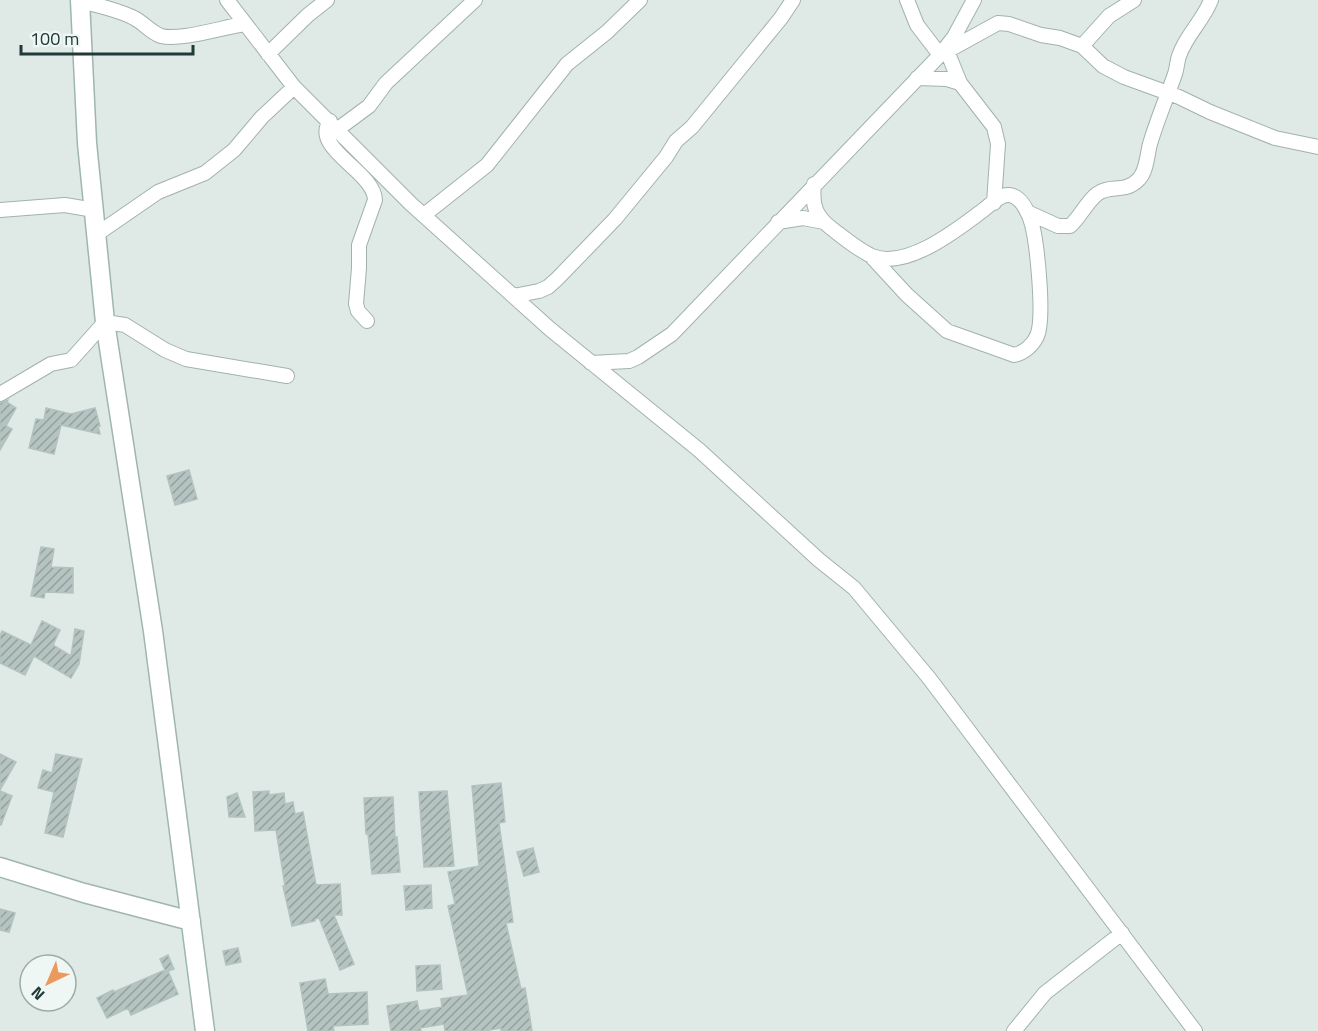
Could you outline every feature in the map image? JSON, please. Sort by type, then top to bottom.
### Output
[{"type":"main road","points":[[80,1],[87,143],[105,322],[153,631],[205,1031]]},
{"type":"main road","points":[[0,867],[84,893],[191,921]]},
{"type":"street","points":[[226,0],[294,87],[424,215],[550,330],[699,450],[819,560],[854,588],[929,678],[1195,1031]]},
{"type":"street","points":[[268,54],[327,0]]},
{"type":"street","points":[[367,321],[358,311],[356,293],[359,245],[375,200],[375,193],[363,176],[333,148],[327,133],[327,126],[334,125],[369,106],[386,83],[475,0]]},
{"type":"street","points":[[424,215],[487,165],[567,64],[607,32],[639,0]]},
{"type":"street","points":[[513,296],[548,287],[615,219],[666,157],[676,141],[698,119],[781,18],[793,0]]},
{"type":"street","points":[[907,0],[917,25],[943,53],[960,83],[994,127],[998,144],[994,202]]},
{"type":"street","points":[[591,363],[628,361],[638,357],[672,334],[814,184],[943,53],[974,0]]},
{"type":"street","points":[[1082,46],[1109,16],[1134,0]]},
{"type":"street","points":[[1027,212],[1058,226],[1070,226],[1097,194],[1107,190],[1128,188],[1136,181],[1144,170],[1150,143],[1182,49],[1188,35],[1198,25],[1211,0]]},
{"type":"street","points":[[80,1],[129,15],[149,30],[166,37],[198,34],[245,24]]},
{"type":"street","points":[[943,53],[998,23],[1009,24],[1082,46],[1112,72],[1275,138],[1318,147]]},
{"type":"street","points":[[917,78],[947,79],[960,83]]},
{"type":"street","points":[[96,234],[158,192],[205,174],[234,150],[262,117],[294,87]]},
{"type":"street","points":[[814,184],[813,204],[824,222],[871,256],[907,295],[947,331],[1014,355],[1023,353],[1036,338],[1040,328],[1041,300],[1035,238],[1027,212],[1020,201],[1008,195],[997,181]]},
{"type":"street","points":[[871,256],[888,260],[911,255],[948,235],[994,202],[1008,195]]},
{"type":"street","points":[[0,210],[65,205],[94,210]]},
{"type":"street","points":[[778,222],[793,218],[824,222]]},
{"type":"street","points":[[0,394],[51,364],[71,360],[105,322],[125,325],[165,350],[186,358],[287,376]]},
{"type":"street","points":[[1014,1031],[1045,993],[1122,933]]},
{"type":"building","points":[[8,400],[7,402],[16,408],[6,426],[12,429],[0,450],[0,403]]},
{"type":"building","points":[[46,408],[71,414],[95,408],[100,434],[61,425],[54,454],[29,448],[36,419],[44,420]]},
{"type":"building","points":[[189,470],[197,499],[175,505],[167,476]]},
{"type":"building","points":[[41,547],[54,549],[51,567],[73,568],[73,593],[45,592],[44,598],[31,596]]},
{"type":"building","points":[[42,621],[60,630],[53,645],[71,656],[75,629],[84,631],[79,664],[71,678],[34,656],[25,675],[0,663],[2,631],[31,645]]},
{"type":"building","points":[[0,754],[16,762],[0,790]]},
{"type":"building","points":[[56,754],[82,759],[63,837],[45,833],[54,792],[38,788],[43,770],[52,773]]},
{"type":"building","points":[[501,783],[505,822],[499,823],[513,922],[506,923],[521,989],[525,988],[532,1031],[501,1031],[501,1028],[484,1031],[445,1031],[444,1024],[420,1028],[421,1031],[391,1031],[387,1006],[417,1001],[419,1011],[442,1007],[441,999],[468,995],[448,906],[455,904],[448,872],[479,866],[472,786]]},
{"type":"building","points":[[0,791],[12,796],[1,825],[0,825]]},
{"type":"building","points":[[269,791],[269,795],[284,793],[285,804],[293,802],[295,814],[303,812],[316,885],[340,884],[342,915],[334,915],[354,964],[340,970],[319,918],[292,926],[283,886],[285,886],[276,830],[255,831],[253,792]]},
{"type":"building","points":[[447,791],[454,866],[424,867],[419,792]]},
{"type":"building","points":[[237,793],[245,817],[229,817],[227,797]]},
{"type":"building","points":[[393,797],[395,838],[397,837],[400,872],[372,874],[364,798]]},
{"type":"building","points":[[533,848],[539,872],[524,876],[517,852]]},
{"type":"building","points":[[431,885],[432,908],[406,910],[404,886]]},
{"type":"building","points":[[0,909],[15,913],[9,932],[0,930]]},
{"type":"building","points":[[238,948],[241,962],[226,965],[223,951]]},
{"type":"building","points":[[168,955],[174,969],[168,971],[178,994],[131,1015],[128,1008],[107,1018],[97,998],[165,970],[160,959]]},
{"type":"building","points":[[440,965],[442,989],[417,991],[416,966]]},
{"type":"building","points":[[325,979],[328,994],[367,992],[368,1024],[333,1026],[334,1031],[308,1031],[300,983]]}]
